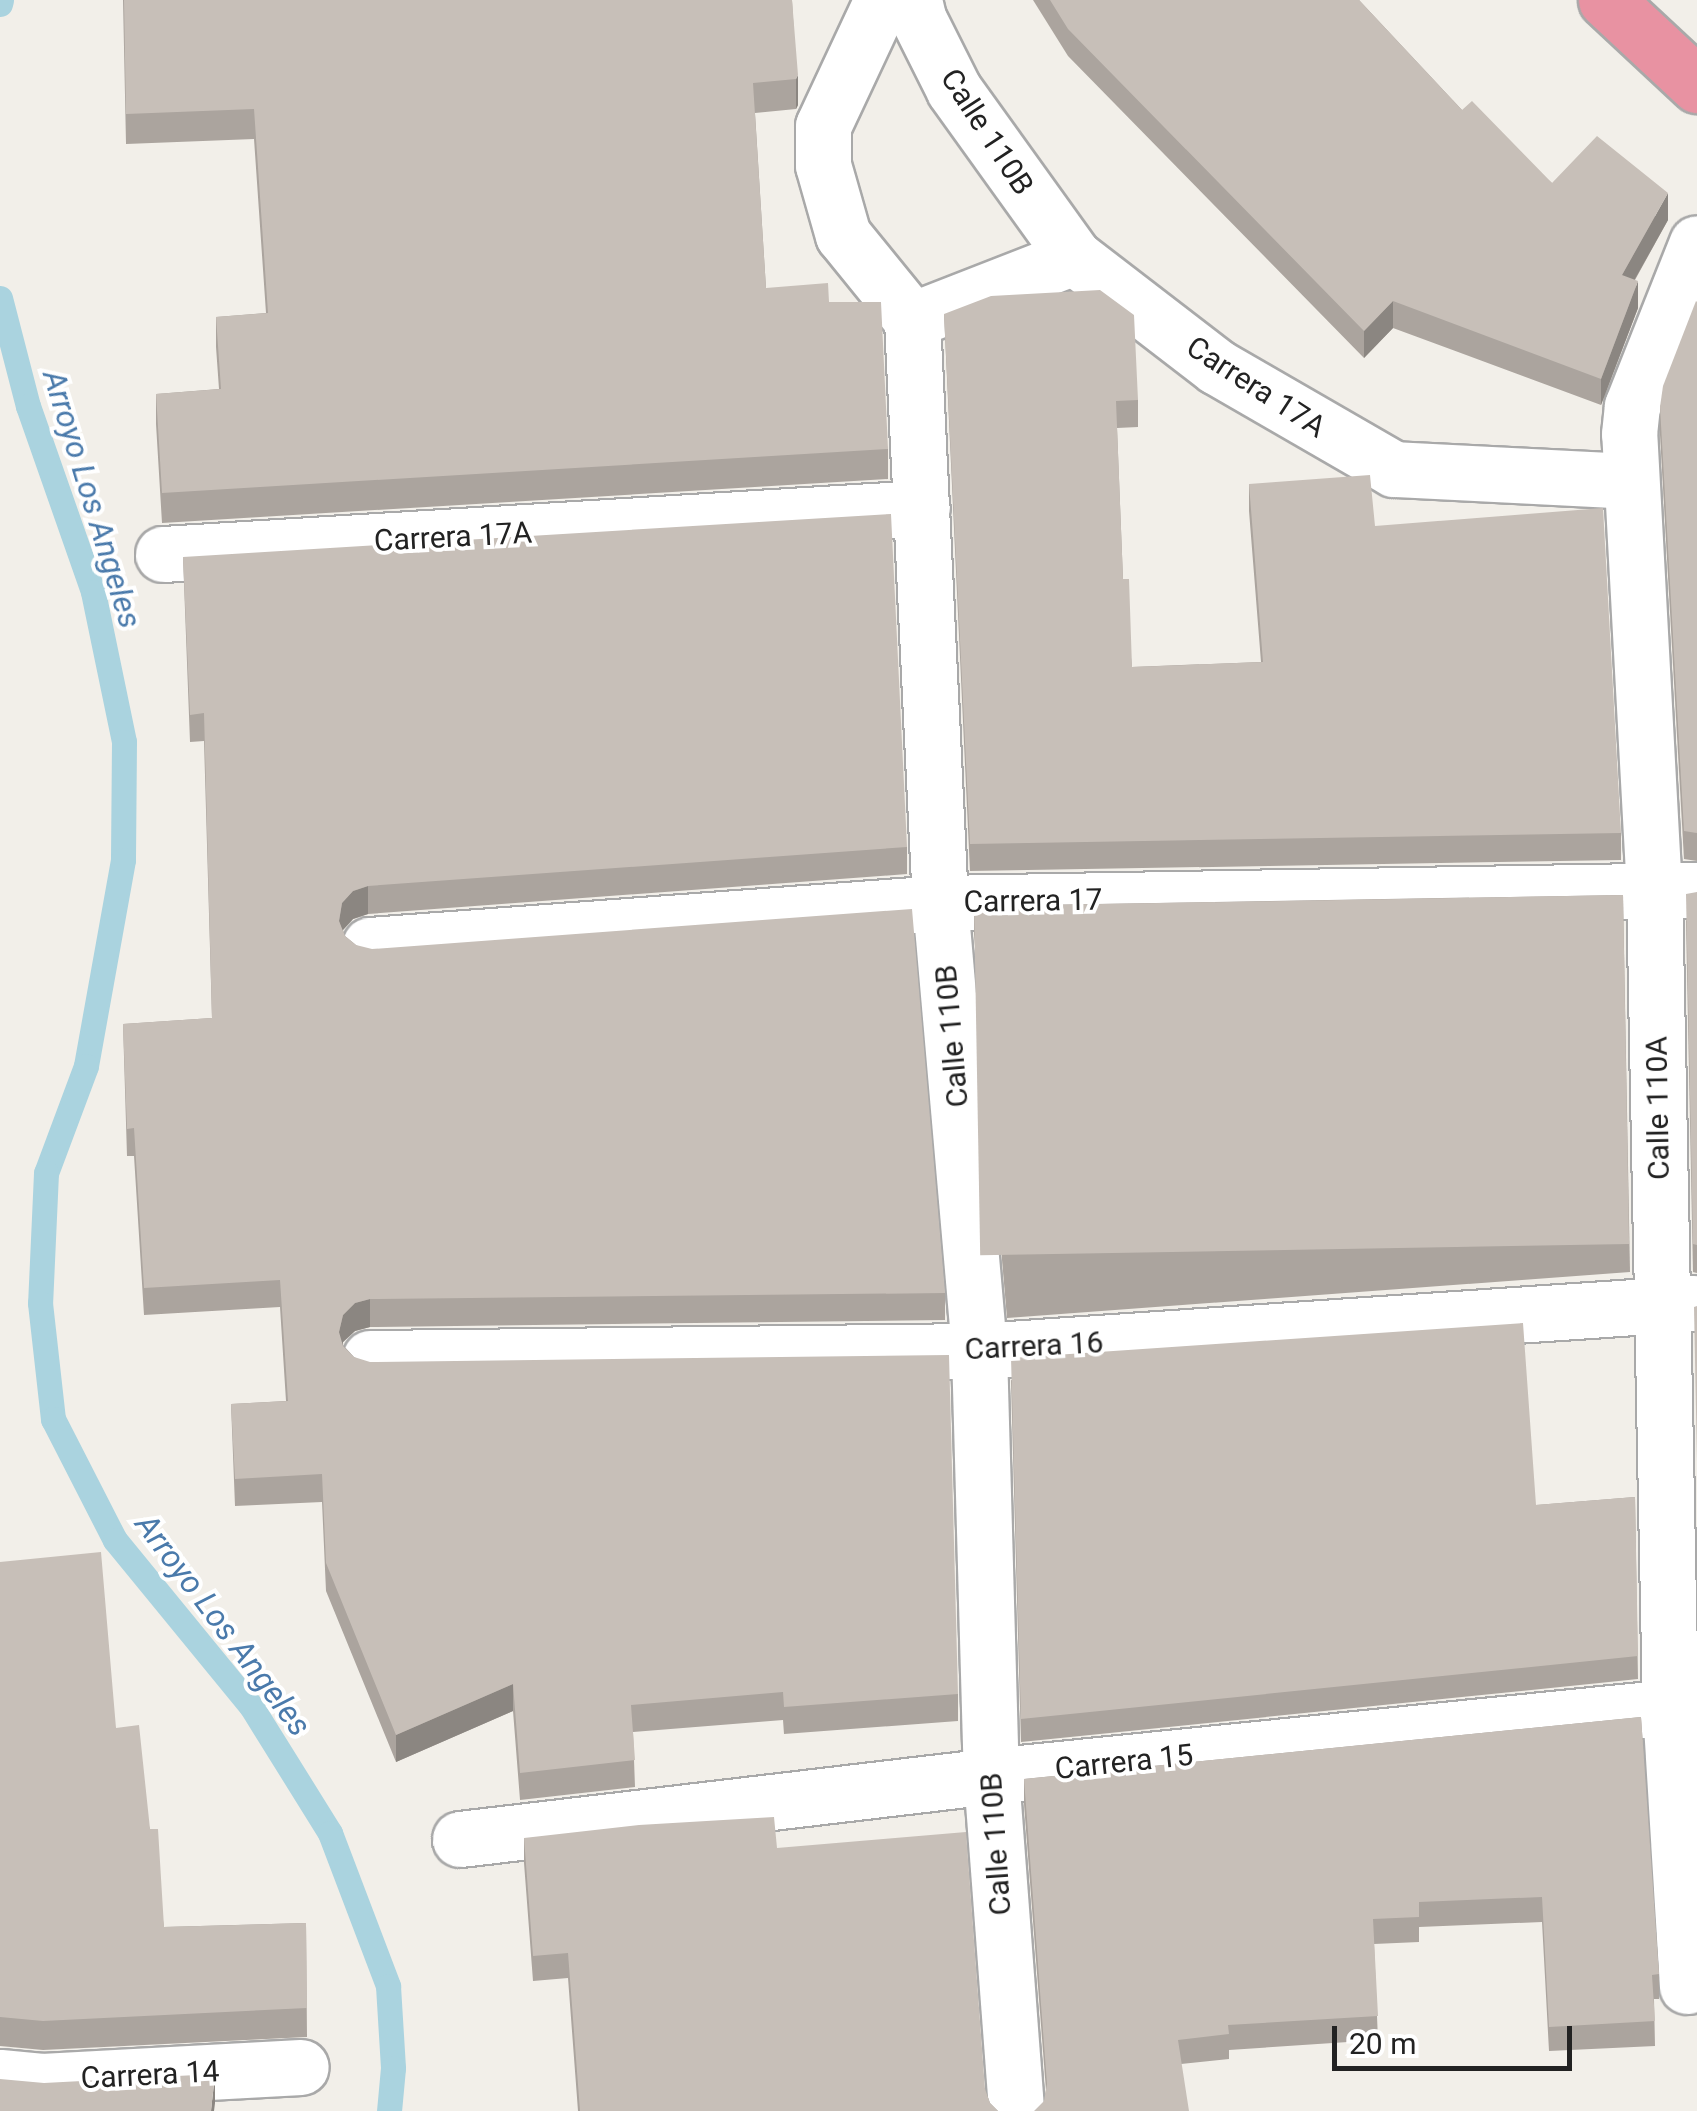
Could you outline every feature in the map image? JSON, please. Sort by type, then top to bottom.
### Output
[{"type":"highway","points":[[1606,0],[1697,84]]},
{"type":"street","points":[[882,0],[824,126],[822,165],[843,235],[912,320],[1074,257]]},
{"type":"street","name":"Calle 110B","points":[[914,0],[918,18],[954,90],[1074,257]]},
{"type":"street","name":"Calle 110A","points":[[1687,1986],[1670,1707],[1679,1304],[1675,891],[1631,481],[1632,406],[1697,243]]},
{"type":"street","name":"Carrera 17A","points":[[1074,257],[1216,367],[1394,469],[1631,481]]},
{"type":"street","name":"Calle 110B","points":[[912,320],[940,903],[979,1351],[991,1776],[1016,2111]]},
{"type":"street","name":"Carrera 17A","points":[[163,554],[922,508]]},
{"type":"street","name":"Carrera 17","points":[[370,945],[940,903],[1675,891]]},
{"type":"street","name":"Carrera 16","points":[[370,1358],[979,1351],[1679,1304]]},
{"type":"street","name":"Carrera 15","points":[[460,1838],[991,1776],[1670,1707]]},
{"type":"street","name":"Carrera 14","points":[[0,2078],[42,2081],[301,2067]]},
{"type":"building","points":[[124,0],[792,0],[798,75],[796,79],[753,83],[766,288],[828,283],[829,302],[881,302],[888,449],[162,493],[156,394],[221,389],[216,317],[268,313],[254,109],[126,114]]},
{"type":"building","points":[[1050,0],[1359,0],[1462,110],[1472,101],[1552,183],[1597,136],[1668,193],[1622,275],[1638,281],[1601,379],[1393,301],[1364,331],[1068,29]]},
{"type":"building","points":[[1100,290],[1134,315],[1138,400],[1116,401],[1123,579],[1129,579],[1132,667],[1263,662],[1249,484],[1370,475],[1375,526],[1603,508],[1621,833],[970,844],[944,314],[991,296]]},
{"type":"building","points":[[1696,301],[1697,833],[1684,831],[1660,407],[1663,386]]},
{"type":"building","points":[[891,514],[907,847],[368,886],[353,891],[342,903],[339,921],[345,936],[356,945],[372,949],[912,909],[945,1293],[370,1299],[355,1303],[343,1315],[339,1332],[343,1346],[354,1357],[370,1362],[949,1355],[958,1694],[784,1707],[783,1692],[631,1705],[635,1760],[520,1773],[513,1684],[396,1735],[326,1563],[322,1474],[235,1479],[231,1404],[288,1401],[280,1280],[144,1288],[134,1128],[127,1129],[123,1024],[212,1018],[204,713],[190,715],[183,557]]},
{"type":"building","points":[[1697,892],[1697,1245],[1693,1244],[1686,894]]},
{"type":"building","points":[[1623,895],[1629,1244],[980,1255],[974,906]]},
{"type":"building","points":[[1697,1306],[1697,1462],[1694,1307]]},
{"type":"building","points":[[1523,1323],[1536,1505],[1635,1497],[1638,1656],[1021,1719],[1011,1358]]},
{"type":"building","points":[[101,1552],[116,1728],[139,1725],[150,1829],[158,1829],[164,1927],[306,1923],[307,2008],[43,2021],[0,2017],[0,1562]]},
{"type":"building","points":[[1641,1717],[1659,1974],[1652,1975],[1655,2021],[1549,2027],[1542,1897],[1419,1902],[1419,1917],[1373,1919],[1378,2016],[1228,2025],[1229,2034],[1178,2040],[1189,2111],[1034,2111],[1044,2101],[1047,2084],[1024,1779]]},
{"type":"building","points":[[774,1817],[777,1848],[966,1832],[985,2089],[998,2111],[580,2111],[568,1953],[533,1956],[524,1838],[639,1825]]},
{"type":"building","points":[[215,2074],[211,2111],[0,2111],[0,2079],[44,2083]]},
{"type":"waterway","name":"Arroyo Los Angeles","points":[[0,4],[1,0]]},
{"type":"waterway","name":"Arroyo Los Angeles","points":[[0,298],[28,406],[93,592],[124,742],[123,860],[86,1066],[46,1173],[40,1303],[53,1419],[115,1540],[251,1706],[330,1833],[388,1986],[393,2068],[389,2111]]}]
